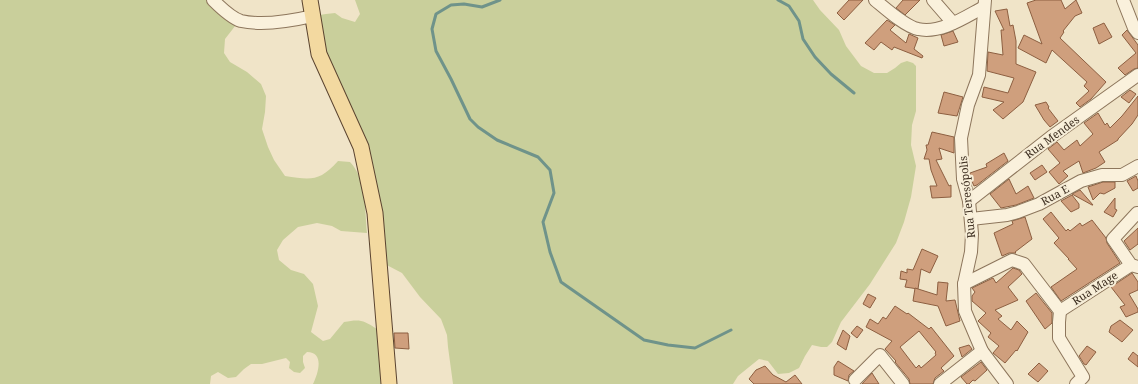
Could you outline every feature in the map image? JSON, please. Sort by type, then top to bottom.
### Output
[{"type":"main road","points":[[310,0],[319,54],[361,147],[375,214],[389,384]]},
{"type":"street","points":[[213,0],[221,9],[239,21],[259,23],[292,20],[313,16]]},
{"type":"street","points":[[875,0],[904,22],[918,29],[934,30],[953,23],[985,4]]},
{"type":"street","points":[[933,0],[953,23]]},
{"type":"street","points":[[1123,0],[1134,28],[1138,33]]},
{"type":"street","name":"Rua Teresópolis","points":[[985,4],[979,75],[968,105],[961,138],[963,179],[969,201],[972,234],[971,252],[964,284],[965,311],[982,351],[1007,384]]},
{"type":"street","name":"Rua Mendes","points":[[969,201],[1051,136],[1138,76]]},
{"type":"street","name":"Rua E","points":[[971,219],[1007,215],[1018,212],[1039,204],[1082,181],[1102,175],[1122,175],[1138,166]]},
{"type":"street","points":[[1134,266],[1113,239],[1137,212]]},
{"type":"street","points":[[964,284],[1012,260],[1024,264],[1060,311],[1059,338],[1079,380]]},
{"type":"street","name":"Rua Mage","points":[[1060,311],[1134,266]]},
{"type":"street","points":[[940,384],[982,351]]},
{"type":"street","points":[[855,380],[880,355],[903,384]]},
{"type":"green space","points":[[0,0],[213,0],[239,21],[225,39],[224,53],[230,62],[247,72],[261,84],[266,96],[262,129],[274,160],[285,176],[308,179],[314,178],[325,173],[338,161],[350,162],[359,177],[364,195],[367,233],[341,231],[332,226],[317,223],[298,227],[283,240],[277,250],[279,260],[291,270],[304,274],[313,284],[318,306],[311,332],[323,341],[330,339],[344,322],[361,321],[377,329],[381,384],[313,384],[317,375],[319,364],[318,359],[313,353],[307,352],[303,356],[305,368],[300,373],[294,372],[289,368],[290,362],[286,358],[262,364],[251,364],[236,377],[228,378],[218,372],[211,376],[210,384],[0,384]]},
{"type":"green space","points":[[355,0],[813,0],[820,10],[839,30],[846,46],[861,66],[874,73],[887,73],[901,63],[907,61],[916,66],[916,111],[912,125],[911,145],[916,166],[911,197],[896,243],[870,284],[841,322],[832,342],[827,347],[812,345],[799,368],[789,373],[778,374],[768,361],[759,359],[738,376],[733,384],[453,384],[447,335],[441,319],[420,297],[402,273],[379,261],[375,213],[313,16],[335,13],[342,18],[355,22],[360,14]]},
{"type":"building","points":[[849,0],[863,0],[844,20],[837,13]]},
{"type":"building","points":[[903,0],[920,0],[905,15],[896,8]]},
{"type":"building","points":[[1036,0],[1061,0],[1065,9],[1076,0],[1082,13],[1075,16],[1063,31],[1064,32],[1060,38],[1106,82],[1091,99],[1080,107],[1076,103],[1089,91],[1084,86],[1087,82],[1052,50],[1046,63],[1018,48],[1024,35],[1042,44],[1027,3]]},
{"type":"building","points":[[1007,9],[1010,26],[1013,25],[1016,41],[1016,64],[1036,72],[1023,102],[1003,119],[993,110],[1004,102],[982,97],[984,87],[1008,93],[1014,78],[987,71],[988,52],[1003,55],[1001,30],[1004,30],[995,11]]},
{"type":"building","points":[[887,20],[895,25],[890,30],[906,43],[909,34],[918,38],[914,49],[923,56],[922,58],[894,47],[892,50],[881,42],[874,50],[865,43]]},
{"type":"building","points":[[1104,23],[1112,37],[1099,44],[1093,28]]},
{"type":"building","points":[[1127,30],[1138,45],[1138,68],[1125,75],[1118,68],[1136,53],[1122,35]]},
{"type":"building","points":[[953,31],[958,42],[944,46],[941,35]]},
{"type":"building","points":[[1130,90],[1136,94],[1129,103],[1121,97]]},
{"type":"building","points":[[944,92],[963,97],[957,116],[938,113]]},
{"type":"building","points":[[1138,96],[1138,115],[1132,124],[1118,140],[1099,152],[1105,162],[1096,168],[1083,173],[1079,161],[1063,171],[1068,176],[1059,184],[1049,172],[1060,163],[1048,149],[1057,142],[1064,150],[1077,140],[1080,146],[1093,134],[1084,123],[1098,113],[1105,125],[1107,123],[1110,128]]},
{"type":"building","points":[[1046,102],[1049,107],[1048,108],[1058,121],[1050,127],[1035,105]]},
{"type":"building","points":[[932,132],[954,137],[954,153],[939,148],[942,159],[936,160],[949,186],[951,185],[951,197],[932,198],[930,186],[937,186],[931,170],[929,159],[924,159],[927,150],[926,145],[928,145]]},
{"type":"building","points":[[1004,153],[1008,161],[974,186],[970,173],[987,167],[986,164]]},
{"type":"building","points":[[1042,165],[1047,172],[1035,180],[1030,173]]},
{"type":"building","points":[[1136,176],[1138,188],[1133,191],[1127,181]]},
{"type":"building","points":[[1009,179],[1016,194],[1028,186],[1034,198],[1016,205],[1001,208],[990,194]]},
{"type":"building","points":[[1103,182],[1115,182],[1115,188],[1104,194],[1100,193],[1093,200],[1088,187]]},
{"type":"building","points":[[1080,190],[1093,205],[1072,194]]},
{"type":"building","points":[[1072,195],[1079,204],[1079,208],[1071,212],[1061,201]]},
{"type":"building","points":[[1115,198],[1115,209],[1117,210],[1113,217],[1104,212]]},
{"type":"building","points":[[1051,212],[1066,231],[1068,229],[1070,231],[1080,223],[1082,226],[1092,220],[1106,238],[1107,243],[1120,263],[1061,301],[1051,287],[1077,269],[1054,243],[1059,238],[1043,219]]},
{"type":"building","points":[[1025,217],[1032,239],[1015,252],[1016,253],[1009,253],[1002,256],[994,233],[1013,224],[1012,221]]},
{"type":"building","points":[[1138,228],[1138,244],[1130,250],[1124,241]]},
{"type":"building","points":[[922,249],[938,256],[930,273],[921,269],[918,289],[905,287],[907,280],[900,279],[901,271],[907,273],[907,269],[913,270]]},
{"type":"building","points":[[1013,268],[1019,270],[1022,274],[1008,287],[1018,300],[995,310],[1002,316],[998,319],[1011,330],[1017,321],[1028,332],[1017,351],[1016,350],[1005,363],[993,353],[999,346],[988,337],[991,333],[978,321],[986,313],[972,301],[972,296],[975,292],[972,288],[993,278],[996,283]]},
{"type":"building","points":[[1132,273],[1138,282],[1138,290],[1129,294],[1138,309],[1138,312],[1126,317],[1120,307],[1125,305],[1111,287]]},
{"type":"building","points":[[938,282],[948,283],[946,301],[955,300],[960,321],[946,326],[938,306],[913,301],[915,288],[937,295]]},
{"type":"building","points":[[1036,293],[1052,313],[1052,323],[1045,329],[1026,301]]},
{"type":"building","points":[[868,294],[876,298],[870,308],[863,304]]},
{"type":"building","points":[[895,306],[907,314],[908,313],[929,329],[931,327],[954,356],[941,368],[944,371],[935,378],[933,384],[910,384],[909,379],[885,349],[892,341],[866,327],[870,319],[878,324],[883,317],[886,319]],"holes":[[[919,331],[936,352],[936,355],[921,368],[919,365],[916,368],[900,347]]]},
{"type":"building","points":[[1120,320],[1133,330],[1122,342],[1109,332],[1111,326]]},
{"type":"building","points":[[857,326],[863,330],[857,338],[851,333]]},
{"type":"building","points":[[843,330],[850,336],[846,350],[837,344]]},
{"type":"building","points":[[394,333],[408,333],[409,349],[395,348]]},
{"type":"building","points":[[969,345],[972,349],[962,357],[959,348]]},
{"type":"building","points":[[1087,346],[1096,352],[1086,365],[1079,356]]},
{"type":"building","points":[[1133,352],[1138,356],[1138,367],[1128,359]]},
{"type":"building","points":[[838,361],[854,371],[849,375],[848,381],[834,375],[834,367]]},
{"type":"building","points":[[981,362],[987,370],[975,381],[973,380],[967,384],[961,377]]},
{"type":"building","points":[[1039,363],[1048,371],[1038,382],[1028,374]]},
{"type":"building","points":[[765,366],[773,375],[786,382],[795,375],[802,384],[754,384],[749,379],[756,370]]},
{"type":"building","points":[[872,373],[879,384],[862,384]]},
{"type":"waterway","points":[[500,0],[482,7],[464,4],[451,5],[436,14],[432,29],[436,51],[470,119],[478,127],[497,140],[538,157],[550,170],[554,193],[543,222],[550,252],[561,282],[644,340],[668,345],[695,348],[731,330]]},
{"type":"waterway","points":[[778,0],[789,6],[799,21],[803,39],[815,57],[831,74],[854,93]]}]
